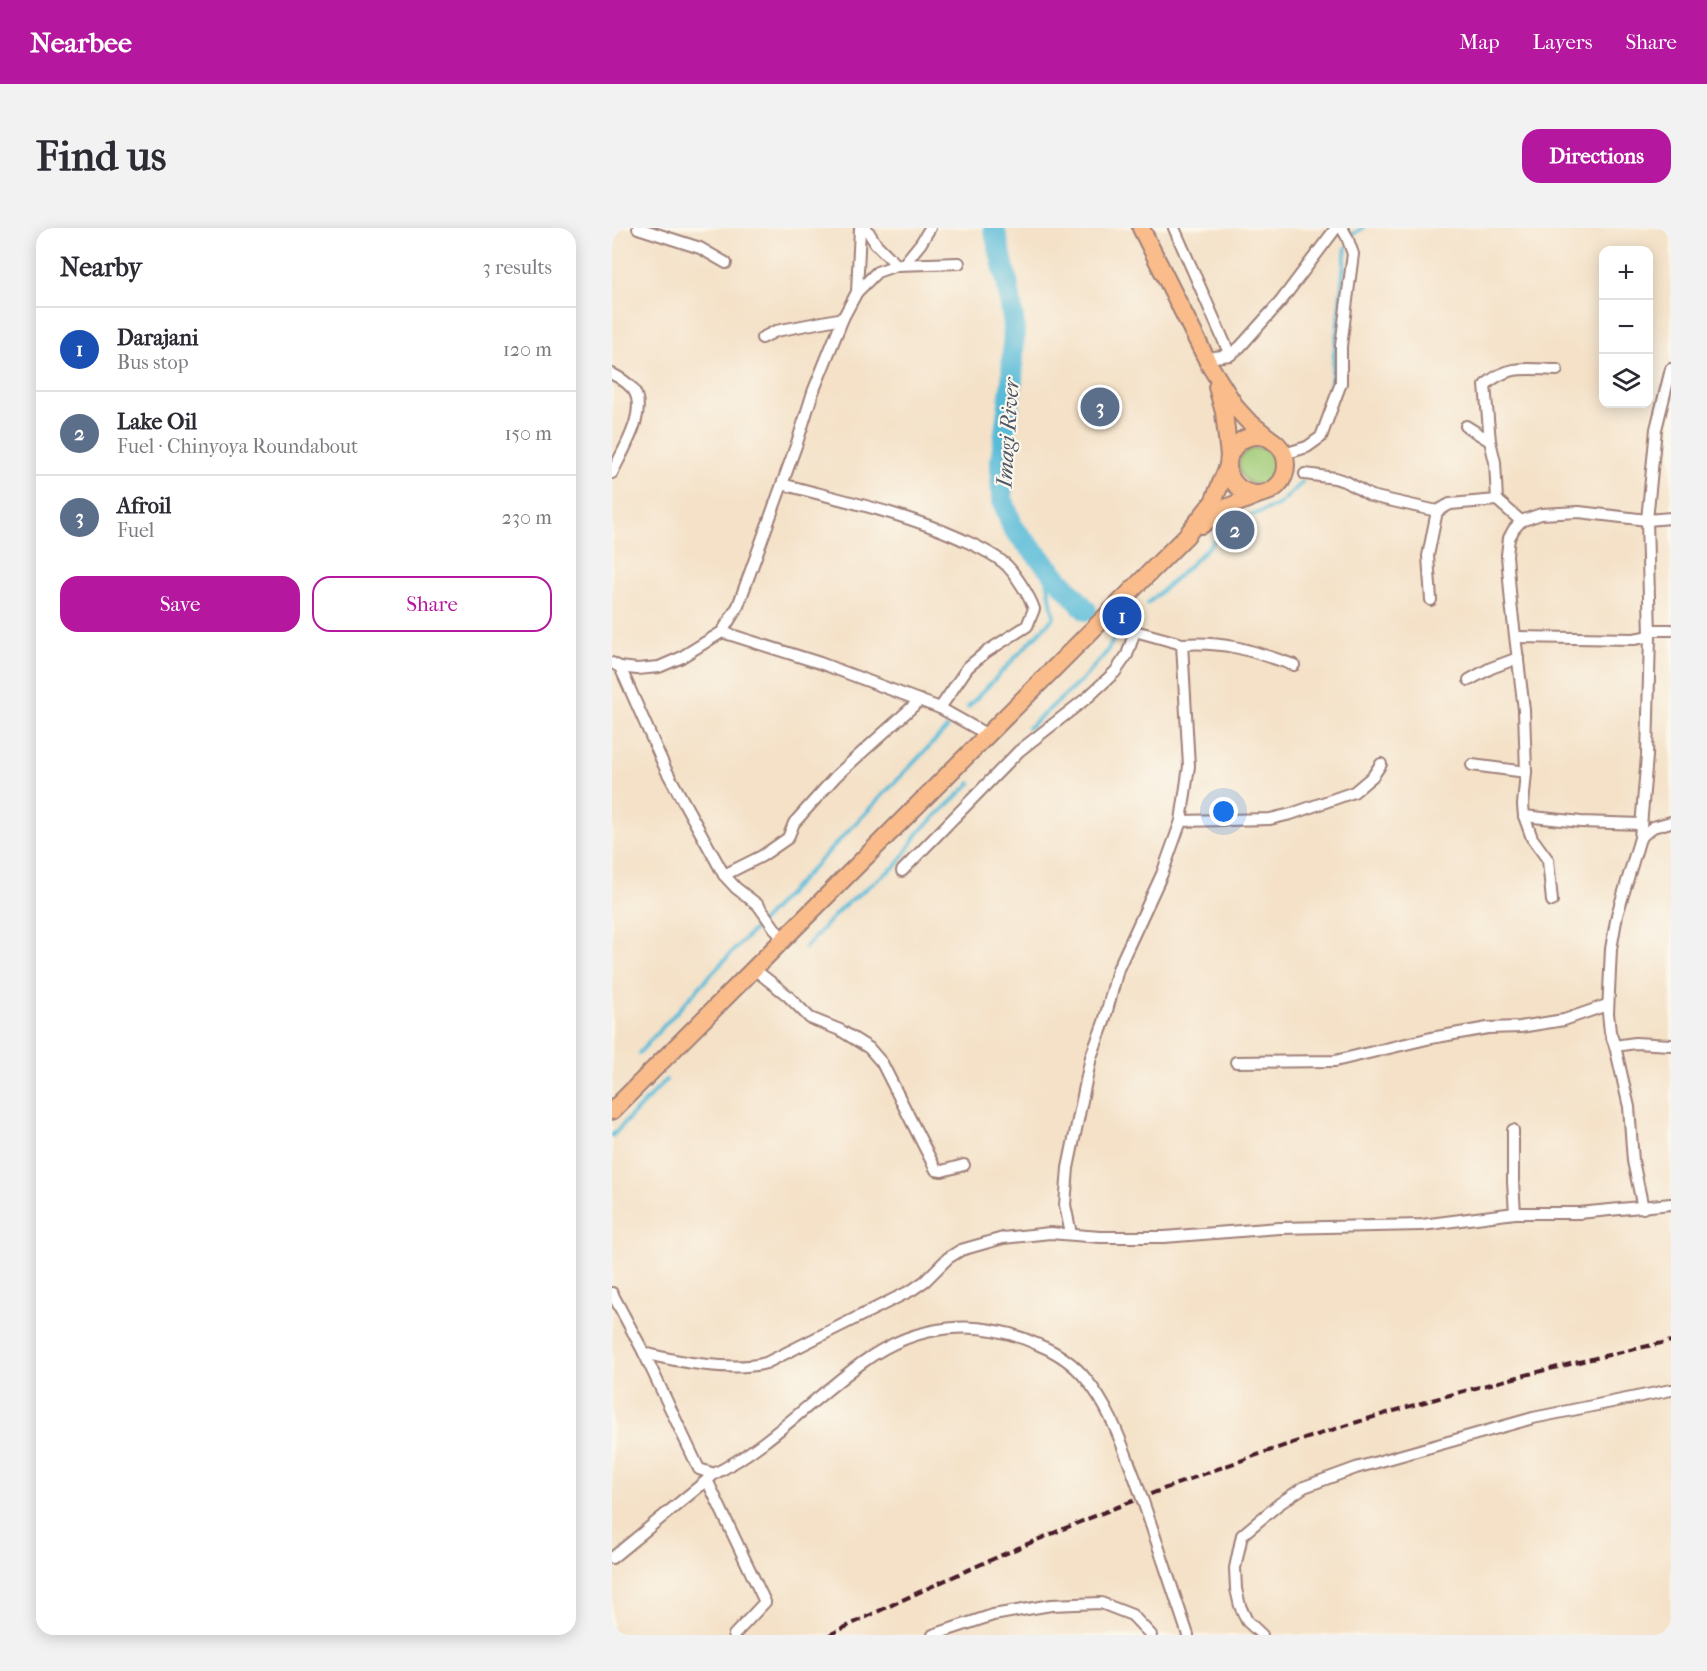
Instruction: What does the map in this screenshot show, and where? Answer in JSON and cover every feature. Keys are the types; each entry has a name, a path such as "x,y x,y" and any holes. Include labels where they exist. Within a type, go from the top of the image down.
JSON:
{"highway":[{"path":"1141,228 1208,362 1237,409 1279,448 1286,467 1281,481 1273,489 1223,509 1186,536"},
{"path":"1208,362 1224,412 1233,480 1245,491 1260,494"},
{"path":"612,1112 1186,536 1213,502 1236,445 1251,437 1260,436 1279,448"}],"street":[{"path":"638,228 700,248 726,263"},
{"path":"857,292 861,228"},
{"path":"866,228 876,244 900,264"},
{"path":"900,264 921,243 930,228"},
{"path":"1174,228 1230,355"},
{"path":"1208,362 1230,355 1281,301 1334,229 1347,237 1353,254 1341,346 1341,383 1322,437 1307,447 1279,448"},
{"path":"616,665 637,669 659,667 680,658 722,632 738,606 813,392 843,318 857,292 877,272 900,264 959,263"},
{"path":"762,338 776,331 843,318"},
{"path":"1521,521 1497,500 1495,462 1490,441 1485,385 1497,375 1512,369 1557,370"},
{"path":"1643,1208 1633,1161 1629,1107 1610,1032 1607,1005 1611,949 1617,915 1640,838 1647,756 1650,633 1647,520 1656,429 1671,369"},
{"path":"612,374 633,389 639,409 631,435 612,473"},
{"path":"1466,426 1490,441"},
{"path":"1305,474 1335,478 1371,496 1437,511 1450,504 1497,500"},
{"path":"782,484 891,514 950,534 982,549 1005,564 1012,573 1031,601 1034,609 1032,618 1026,626 986,652 968,667 940,708"},
{"path":"1431,600 1428,556 1437,511"},
{"path":"1552,901 1548,860 1532,838 1524,816 1526,772 1524,710 1510,603 1507,546 1514,529 1521,521 1541,514 1569,512 1647,520 1671,518"},
{"path":"1113,610 1135,631 1182,644 1225,644 1294,665"},
{"path":"1516,637 1634,639 1650,633 1671,630"},
{"path":"902,871 1018,751 1088,697 1115,672 1127,655 1135,631"},
{"path":"722,632 820,663 920,700 940,708 988,735"},
{"path":"1071,1234 1065,1205 1068,1168 1091,1057 1104,1022 1118,969 1162,874 1181,821 1189,766 1182,644"},
{"path":"1469,680 1491,668 1518,658"},
{"path":"616,665 666,770 724,875 736,888 758,905 783,940"},
{"path":"724,875 762,856 788,838 794,823 836,776 920,700"},
{"path":"1181,821 1270,819 1291,814 1354,792 1373,776 1381,764"},
{"path":"1472,765 1526,772"},
{"path":"1524,816 1581,822 1641,824"},
{"path":"1640,838 1653,827 1671,822"},
{"path":"754,969 788,995 810,1018 840,1030 869,1048 882,1063 936,1170 942,1171 964,1165"},
{"path":"1236,1062 1335,1061 1443,1036 1488,1028 1520,1027 1564,1020 1607,1005"},
{"path":"1615,1046 1635,1043 1671,1045"},
{"path":"1513,1130 1515,1213"},
{"path":"644,1353 682,1363 759,1365 912,1290 925,1281 948,1258 962,1250 1004,1238 1071,1234 1130,1237 1269,1229 1422,1225 1515,1213 1579,1213 1671,1204"},
{"path":"612,1293 644,1353 699,1469 710,1477 765,1602 734,1635"},
{"path":"613,1556 710,1477 739,1461 864,1361 892,1343 919,1333 946,1328 973,1327 999,1330 1047,1348 1067,1361 1085,1377 1110,1415 1136,1481 1188,1635"},
{"path":"1262,1635 1247,1621 1236,1589 1235,1568 1242,1535 1279,1504 1304,1487 1356,1468 1533,1418 1671,1390"},
{"path":"933,1635 993,1615 1051,1605 1101,1603 1132,1615 1151,1635"}],"green space":[{"path":"1257,448 1270,453 1275,466 1270,479 1257,484 1244,479 1239,466 1244,453"}],"waterway":[{"name":"Imagi River","path":"994,228 1007,281 1014,325 1012,381 1001,461 1002,498 1013,528 1086,610"},
{"path":"1348,237 1363,228"},
{"path":"1322,420 1330,393 1346,247"},
{"path":"1147,604 1233,523 1280,504 1302,482"},
{"path":"968,707 1054,617 1047,580 1053,575"},
{"path":"1028,728 1081,681 1106,653 1116,635 1123,631"},
{"path":"639,1053 715,970 947,728"},
{"path":"805,948 841,908 898,864 919,832 971,783"},
{"path":"612,1136 666,1080"}],"railway":[{"path":"829,1635 1013,1550 1138,1499 1265,1452 1456,1393 1671,1341"}],"place":[{"name":"Afroil","path":"1100,407"},
{"name":"Lake Oil","path":"1235,530"},
{"name":"Darajani","path":"1122,616"}]}
